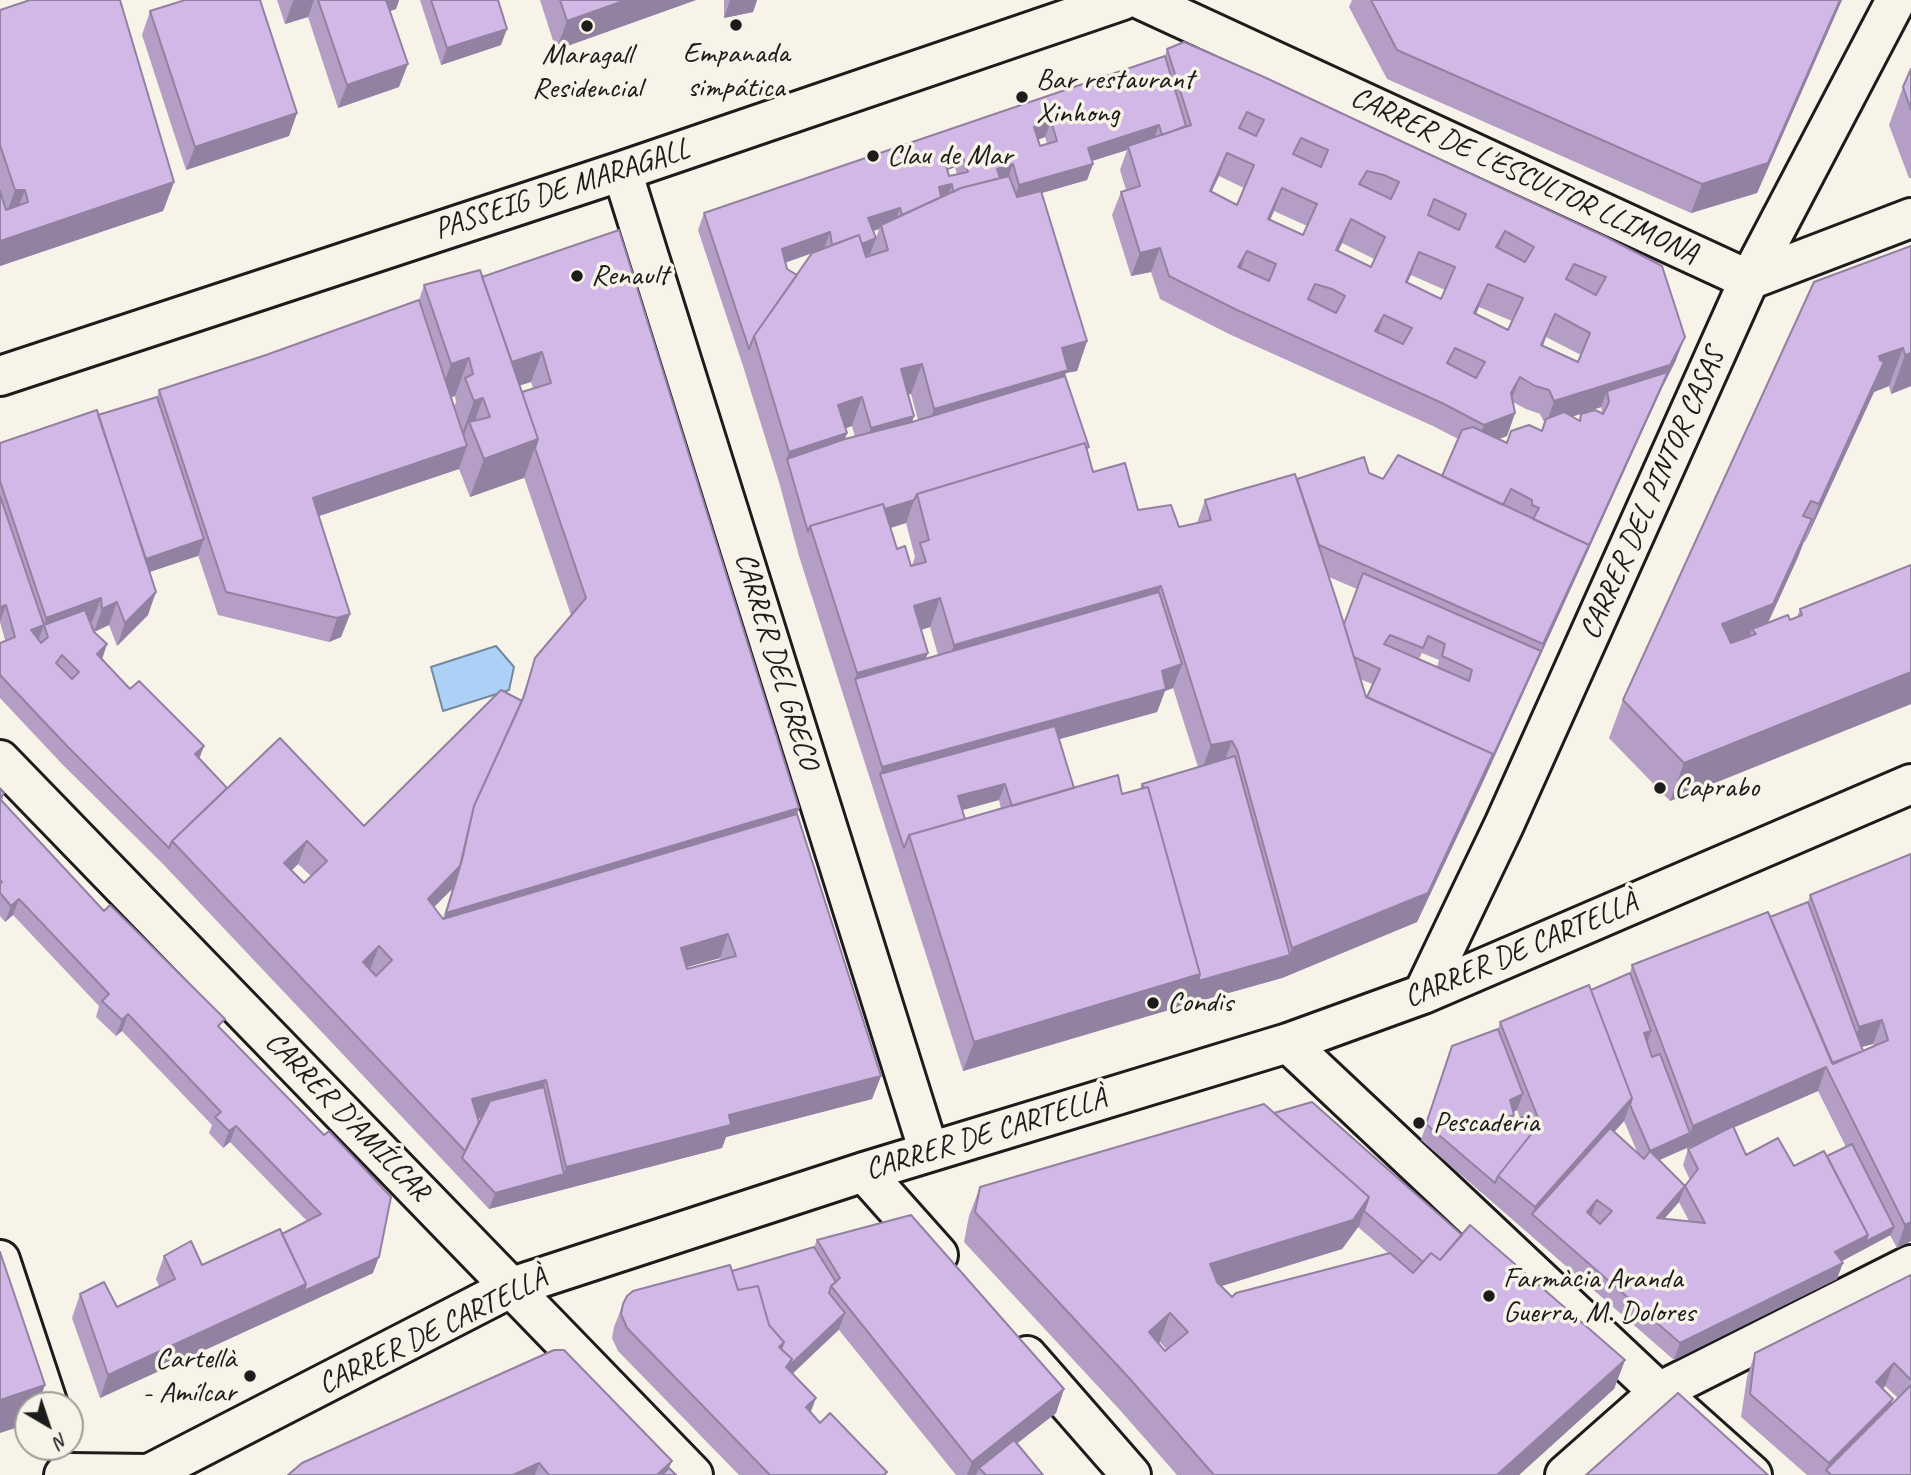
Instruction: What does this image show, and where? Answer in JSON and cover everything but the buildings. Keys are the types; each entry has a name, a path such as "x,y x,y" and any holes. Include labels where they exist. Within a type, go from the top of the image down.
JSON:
{"street":[{"name":"PASSEIG DE MARAGALL","path":"0,376 622,171 1123,0"},
{"name":"CARRER DE L'ESCULTOR LLIMONA","path":"1142,0 1749,280"},
{"name":"CARRER DEL PINTOR CASAS","path":"1423,994 1504,825 1749,280 1896,0"},
{"name":"CARRER DEL GRECO","path":"622,171 929,1152"},
{"path":"1749,280 1911,219"},
{"name":"CARRER D'AMÍLCAR","path":"0,760 693,1475"},
{"name":"CARRER DE CARTELLÀ","path":"66,1468 148,1475 512,1287 864,1172 1287,1043 1423,994 1911,785"},
{"path":"1287,1043 1659,1392 1752,1475"},
{"path":"864,1172 958,1278"},
{"path":"0,1259 43,1391"},
{"path":"1565,1475 1659,1392 1911,1265"},
{"path":"1004,1330 1132,1475"}],"water":[{"path":"496,646 514,667 509,690 443,711 431,667"}],"place":[{"name":"Empanada simpática","path":"736,25"},
{"name":"Maragall Residencial","path":"587,26"},
{"name":"Bar restaurant Xinhong","path":"1022,97"},
{"name":"Clau de Mar","path":"873,156"},
{"name":"Renault","path":"577,276"},
{"name":"Caprabo","path":"1660,788"},
{"name":"Condis","path":"1153,1003"},
{"name":"Pescaderia","path":"1419,1123"},
{"name":"Farmàcia Aranda Guerra, M. Dolores","path":"1489,1296"},
{"name":"Cartellà - Amílcar","path":"250,1376"}]}
